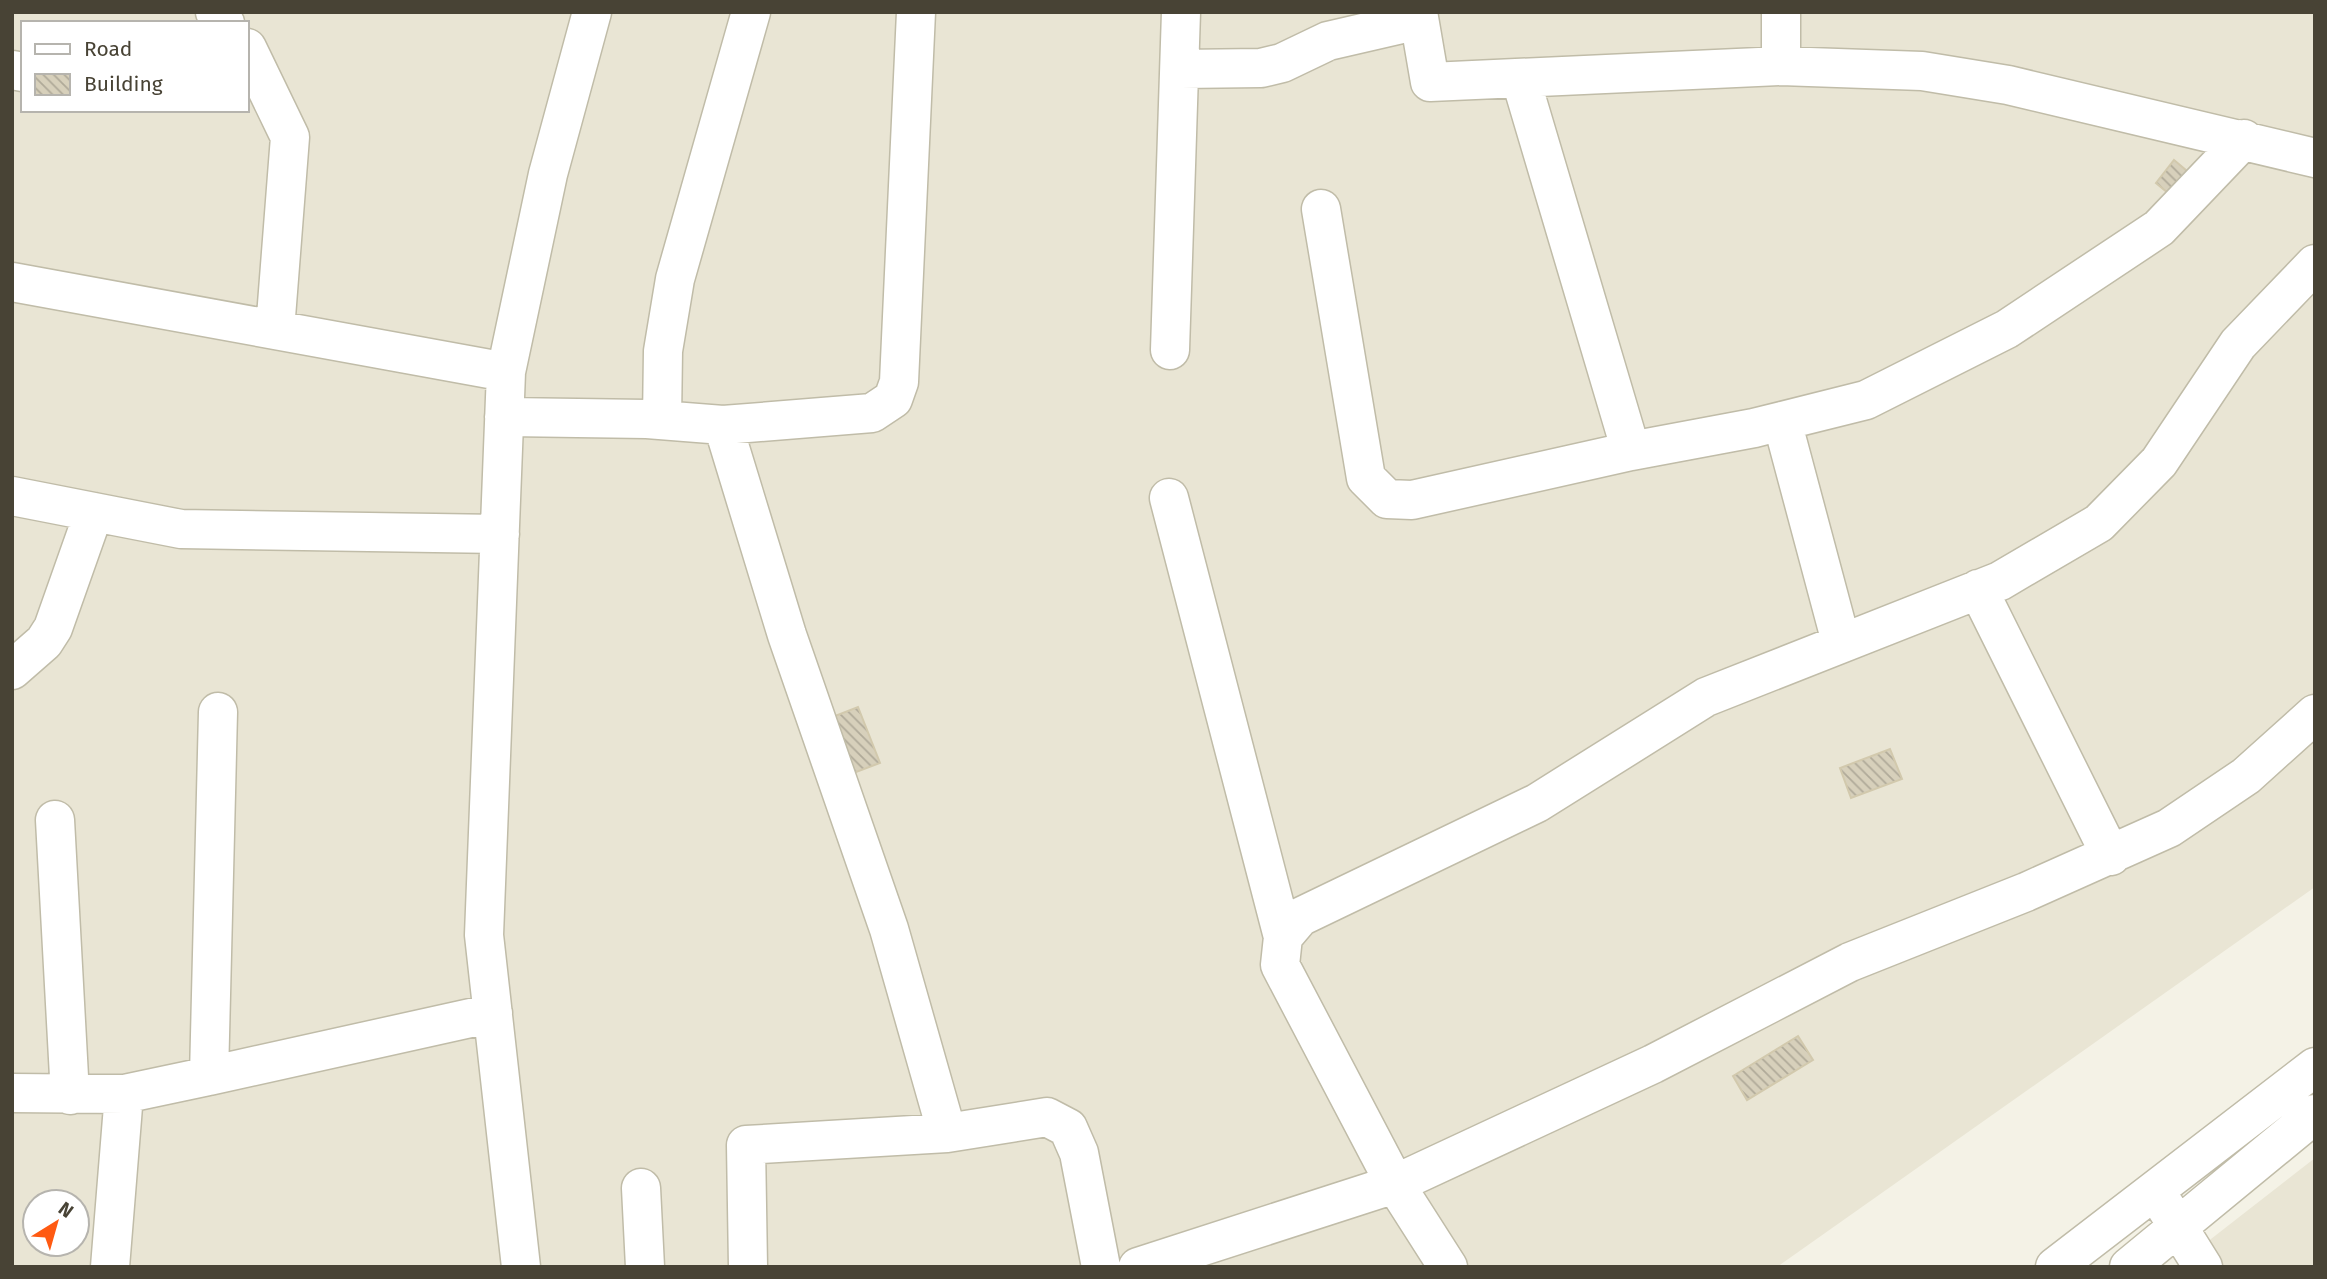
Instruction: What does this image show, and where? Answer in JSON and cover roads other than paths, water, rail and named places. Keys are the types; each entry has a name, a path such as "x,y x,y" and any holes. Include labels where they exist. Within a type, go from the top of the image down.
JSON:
{"street":[{"path":"521,1267 484,935 506,372 548,174 592,12"},
{"path":"662,420 663,351 674,279 751,12"},
{"path":"504,417 662,420 723,425 872,413 893,399 899,382 916,12"},
{"path":"1170,349 1181,12"},
{"path":"1781,12 1781,66"},
{"path":"1181,69 1261,68 1282,63 1328,41 1419,16 1430,82 1521,80 1781,66 1922,71 1971,77 2244,139 2315,158"},
{"path":"248,50 290,136 275,330"},
{"path":"1521,80 1631,451"},
{"path":"1321,209 1366,478 1387,499 1412,500 1631,451 1782,421 1866,400 2007,329 2159,228 2244,139"},
{"path":"1283,937 1300,917 1537,803 1706,697 2000,581 2099,523 2159,462 2238,344 2315,264"},
{"path":"12,282 506,372"},
{"path":"1782,421 1840,642"},
{"path":"723,425 787,635 889,929 947,1133"},
{"path":"12,496 181,529 500,534"},
{"path":"1169,498 1283,937 1280,965 1395,1184 1448,1267"},
{"path":"12,670 44,642 52,628 94,512"},
{"path":"1978,589 2111,856"},
{"path":"209,1076 218,712"},
{"path":"1138,1267 1395,1184 1653,1064 1850,962 2111,856 2169,828 2246,776 2315,713"},
{"path":"55,820 70,1095"},
{"path":"12,1093 124,1094 493,1013"},
{"path":"2055,1267 2315,1067"},
{"path":"110,1267 124,1094"},
{"path":"2129,1267 2315,1114"},
{"path":"748,1267 746,1145 947,1133 1047,1117 1069,1128 1079,1153 1101,1267"},
{"path":"641,1188 645,1267"},
{"path":"2155,1192 2203,1267"}]}
